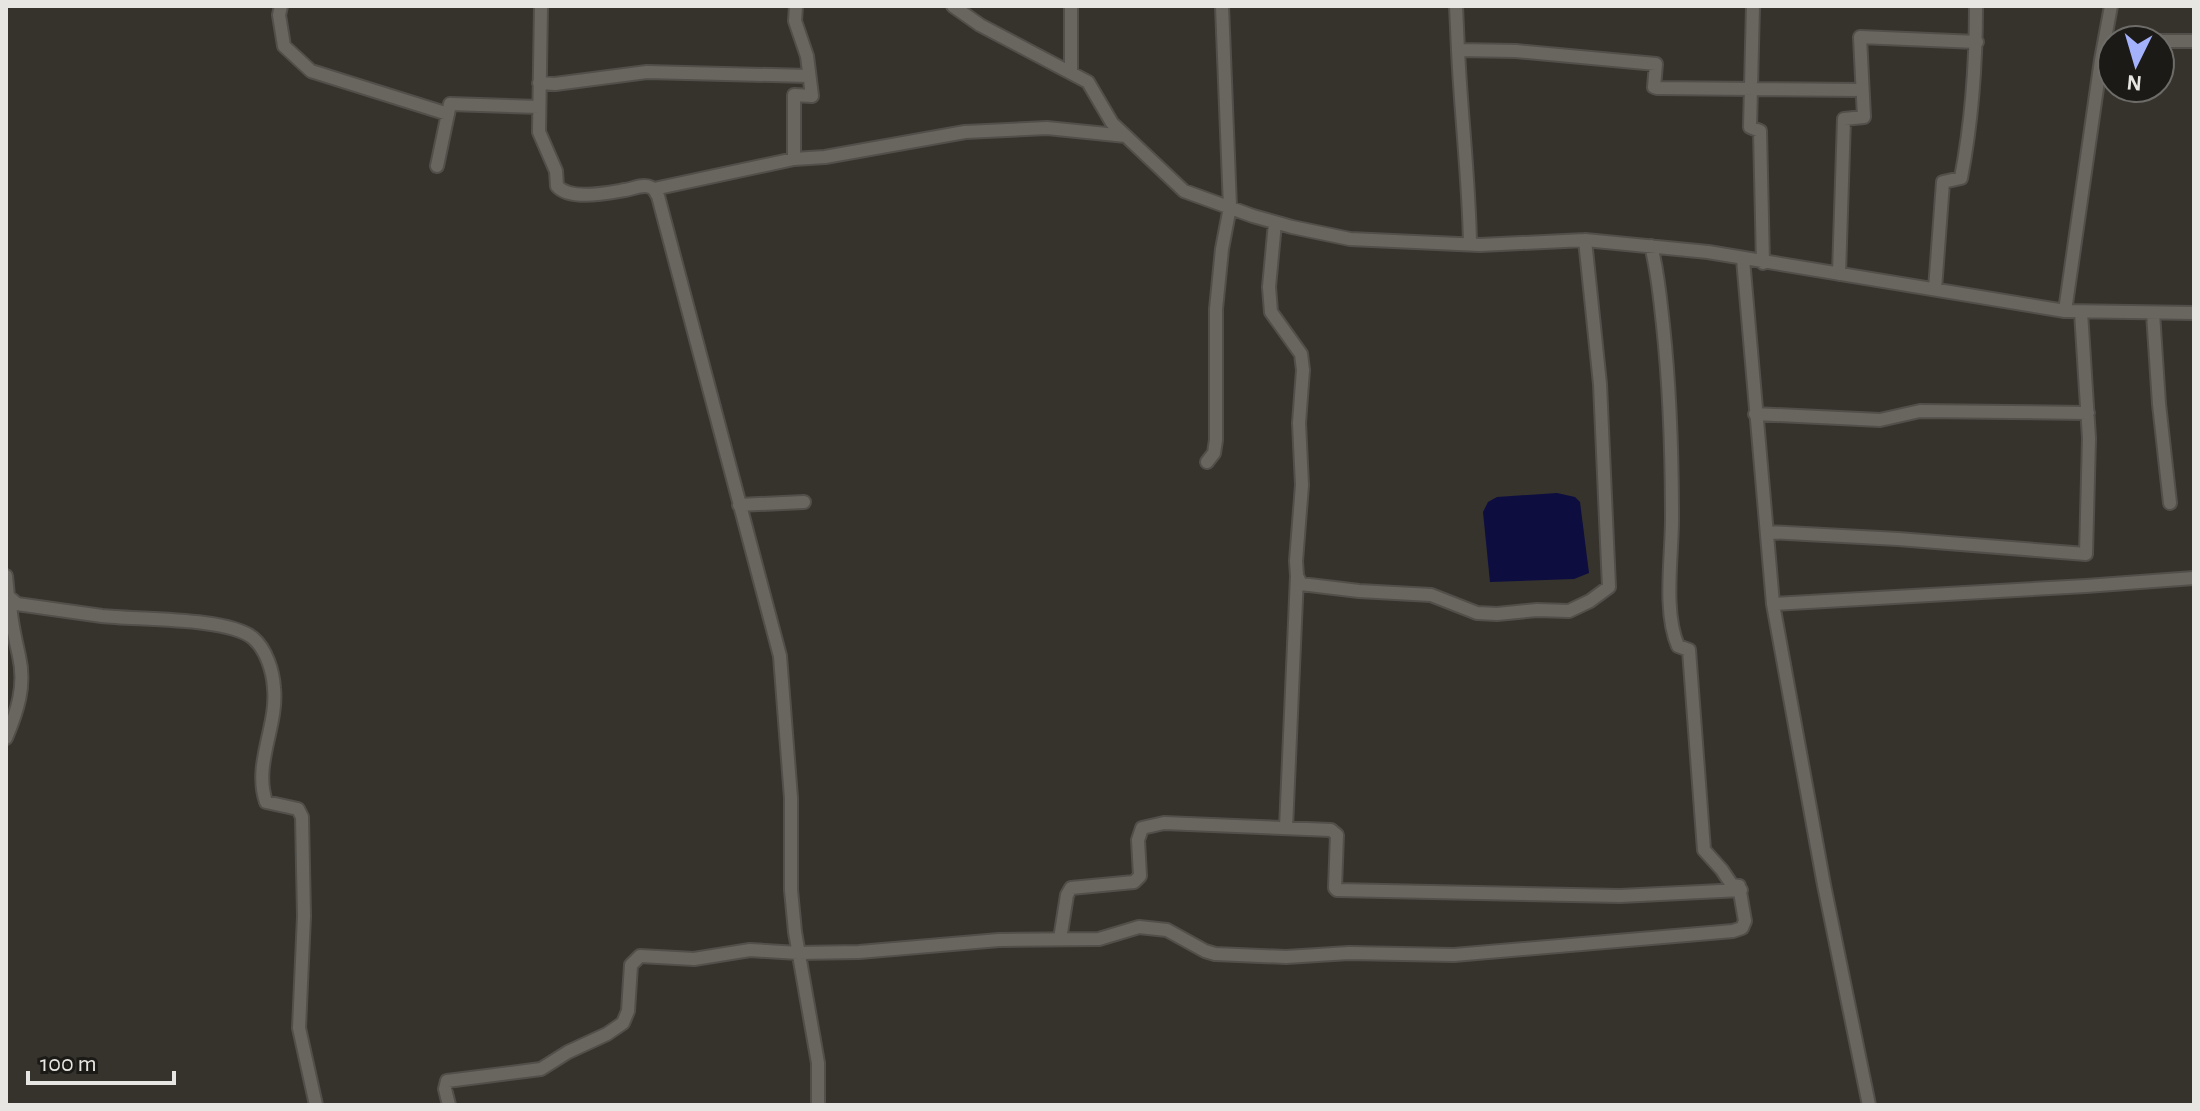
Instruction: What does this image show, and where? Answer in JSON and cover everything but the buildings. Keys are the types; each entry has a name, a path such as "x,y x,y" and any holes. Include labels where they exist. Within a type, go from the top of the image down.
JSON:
{"street":[{"path":"281,6 279,15 284,46 311,71 448,114"},
{"path":"541,6 539,132 554,166 560,190 582,194 648,186 654,189 735,169 825,157 965,132 1047,128 1126,136"},
{"path":"794,159 794,95 812,96 807,56 795,21 796,6"},
{"path":"953,6 980,25 1088,82 1112,123 1184,191 1275,223 1350,239 1470,244 1585,240 1651,246 1708,252 2065,311 2194,313"},
{"path":"1071,6 1071,72"},
{"path":"1207,462 1214,453 1216,440 1216,309 1230,207 1222,6"},
{"path":"1456,6 1470,244"},
{"path":"1753,6 1750,127 1760,131 1763,263"},
{"path":"1935,289 1943,182 1961,178 1973,95 1976,6"},
{"path":"1839,274 1844,122 1846,119 1864,117 1860,37 1977,42"},
{"path":"1458,50 1516,51 1653,63 1656,66 1654,87 1657,88 1862,90"},
{"path":"539,83 570,83 647,72 809,76"},
{"path":"2065,311 2096,100"},
{"path":"437,166 450,104 539,107"},
{"path":"654,189 666,218 780,656 791,798 791,890 798,953 818,1063 819,1103 803,1105"},
{"path":"1275,223 1269,287 1271,312 1301,354 1303,370 1299,423 1302,485 1296,561 1286,828"},
{"path":"1297,576 1301,584 1311,587 1431,595 1477,613 1497,614 1569,611 1609,587 1600,384 1585,240"},
{"path":"449,1105 445,1086 447,1081 541,1069 623,1023 628,1011 631,965 640,956 694,959 750,950 859,952 999,940 1099,939 1139,927 1167,930 1205,951 1224,955 1454,955 1739,930 1745,921 1741,890 1739,886 1732,885 1704,850 1689,650 1676,645 1672,613 1671,412 1660,292 1651,246"},
{"path":"1743,259 1773,604 1824,885 1869,1105"},
{"path":"1767,532 1898,539 2085,555 2088,549 2088,413 2081,312"},
{"path":"2153,313 2170,503"},
{"path":"1755,414 1880,420 1920,411 2088,413"},
{"path":"739,505 804,502"},
{"path":"6,576 10,599 8,613 20,657 22,685 18,708 6,738"},
{"path":"1773,604 2194,578"},
{"path":"10,599 17,604 102,615 227,627 245,632 260,646 272,675 276,711 263,762 263,795 266,802 273,806 298,809 302,817 304,916 299,1028 316,1105"},
{"path":"1060,939 1067,895 1071,888 1126,884 1140,876 1138,840 1142,828 1150,824 1202,823 1316,829 1335,833 1337,890 1620,896 1741,890"}],"shaded area":[{"path":"1557,493 1575,497 1580,502 1589,573 1574,579 1490,582 1483,512 1488,502 1497,497"}]}
